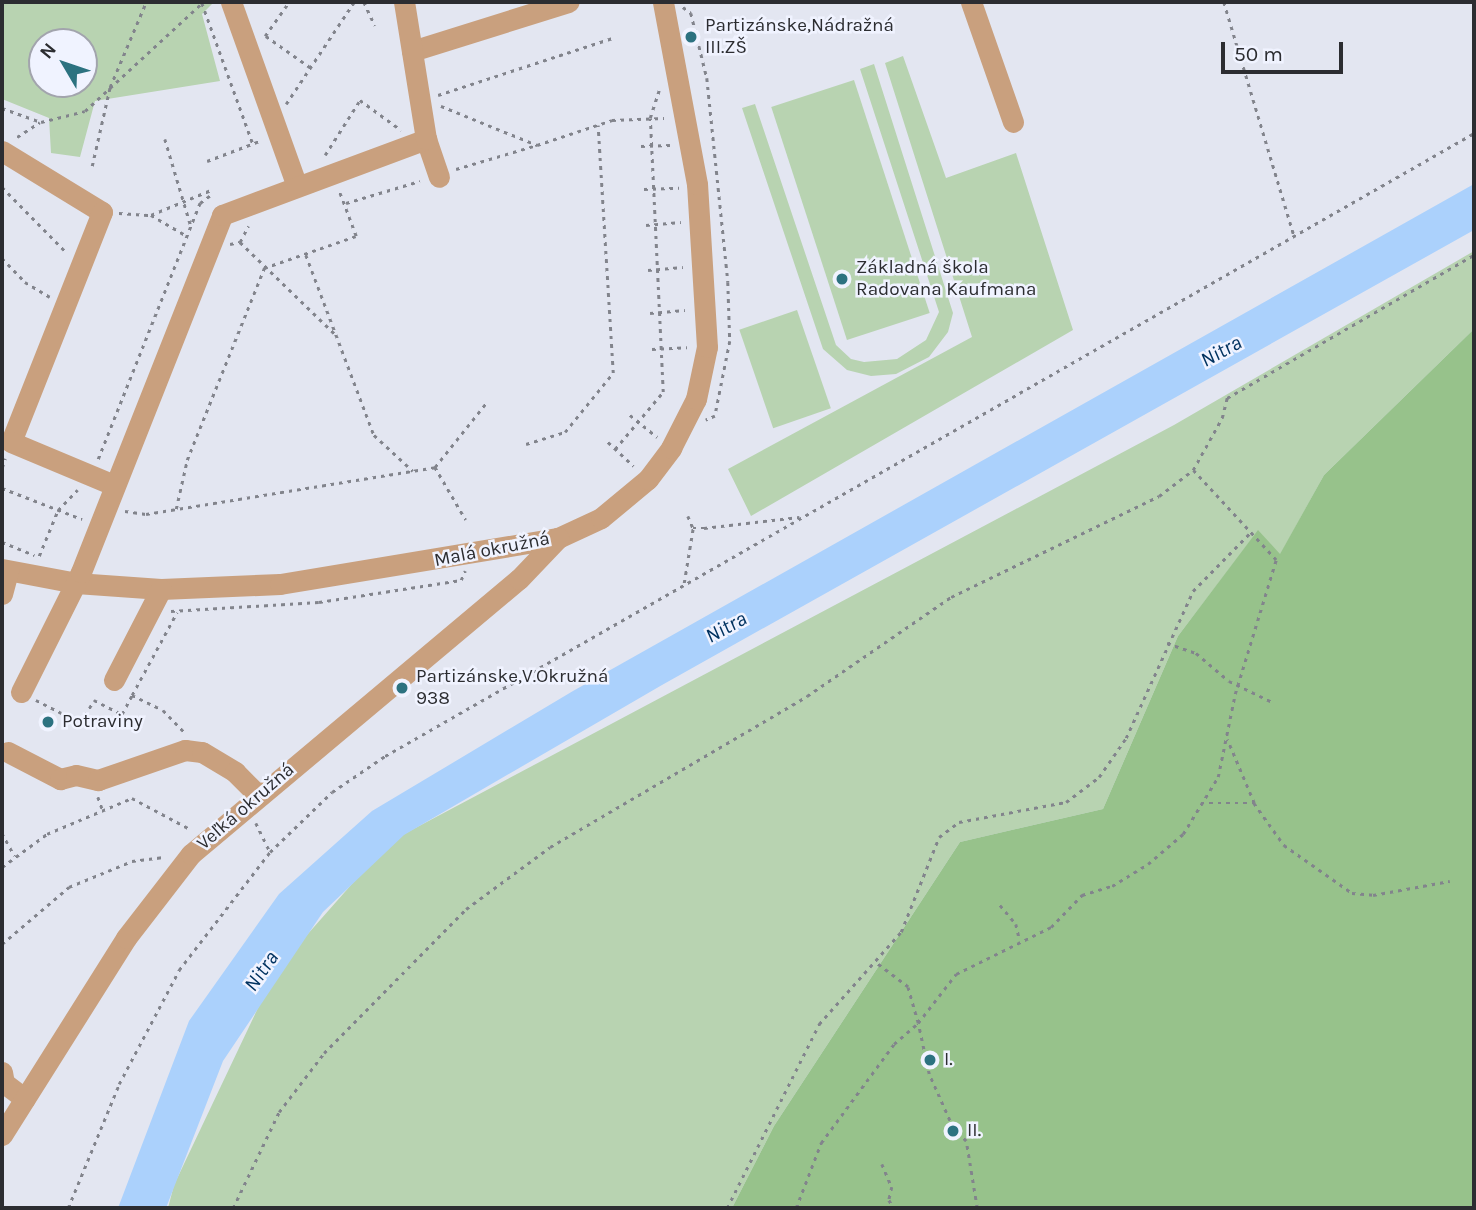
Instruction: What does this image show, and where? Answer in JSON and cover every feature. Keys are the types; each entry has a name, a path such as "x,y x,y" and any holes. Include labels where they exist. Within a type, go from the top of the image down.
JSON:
{"street":[{"path":"231,2 256,38 277,128 302,184"},
{"path":"404,2 422,101 417,137 436,176"},
{"path":"412,51 568,2"},
{"name":"Malá okružná","path":"5,570 76,583 161,589 280,584 558,538 601,518 648,479 671,448 696,399 707,347 697,184 663,2"},
{"path":"971,2 1013,122"},
{"path":"21,692 76,583 206,249 222,215 333,173 417,137"},
{"path":"3,151 102,212 11,442 114,485"},
{"name":"Veľká okružná","path":"2,1135 152,901 191,854 519,579 558,538"},
{"path":"2,594 5,570"},
{"path":"114,680 161,589"},
{"path":"8,752 60,779 76,775 99,780 186,750 202,752 235,772 252,801"},
{"path":"2,1072 4,1083 25,1100"}],"path":[{"path":"92,166 110,87 146,2"},
{"path":"3,151 41,122 85,111 203,2 253,144"},
{"path":"289,2 256,38 311,68"},
{"path":"207,162 253,144 277,128 311,68 354,2"},
{"path":"364,2 375,26"},
{"path":"1224,2 1294,236"},
{"path":"422,101 615,37"},
{"path":"615,449 663,392 650,118 660,86"},
{"path":"302,184 360,100 417,137"},
{"path":"422,101 537,145"},
{"path":"2,108 41,122"},
{"path":"344,204 598,125 677,117"},
{"path":"526,444 565,432 613,373 598,125"},
{"path":"68,1208 119,1084 155,1011 201,938 270,852 332,792 384,756 1474,133"},
{"path":"165,139 191,226"},
{"path":"642,146 679,144"},
{"path":"264,268 356,236 333,173"},
{"path":"2,187 81,266"},
{"path":"644,189 684,187"},
{"path":"36,566 58,510 91,475 200,203 212,192 151,215 102,212"},
{"path":"240,242 261,198"},
{"path":"151,215 187,236"},
{"path":"646,225 687,222"},
{"path":"206,249 240,242"},
{"path":"240,242 338,337"},
{"path":"306,255 374,435 413,471"},
{"path":"233,1208 279,1112 324,1053 466,909 550,847 807,696 951,597 1159,496 1193,470 1222,418 1227,398 1474,255"},
{"path":"2,258 25,282 65,306"},
{"path":"648,270 690,267"},
{"path":"177,509 187,460 264,268"},
{"path":"650,313 692,309"},
{"path":"652,349 694,346"},
{"path":"2,488 58,510 102,516 146,514 413,471 435,467 486,403"},
{"path":"630,415 663,441"},
{"path":"608,442 639,471"},
{"path":"435,467 466,520"},
{"path":"796,1208 821,1143 894,1044 918,1023 957,974 1051,927 1082,895 1112,886 1148,864 1183,834 1199,803 1218,777 1238,684 1276,560 1193,470"},
{"path":"683,585 693,528 688,516"},
{"path":"693,528 803,516"},
{"path":"727,1208 819,1024 901,932 930,853 946,828 1066,802 1099,778 1126,738 1167,643 1194,591 1250,533"},
{"path":"2,542 38,556"},
{"path":"21,692 81,723 94,700 122,714 177,612"},
{"path":"1167,643 1196,653 1238,684 1272,702"},
{"path":"132,695 163,710"},
{"path":"1227,739 1254,803 1284,845 1352,893 1373,895 1450,881"},
{"path":"98,797 103,811"},
{"path":"2,867 47,835 132,798 199,834"},
{"path":"252,801 270,852"},
{"path":"1199,803 1254,803"},
{"path":"2,833 15,856"},
{"path":"2,944 69,887 132,861 166,857"},
{"path":"1000,905 1016,925 1020,941"},
{"path":"874,962 908,987 929,1074 953,1128 966,1141 977,1208"},
{"path":"882,1164 892,1187 889,1200 894,1208"}],"green space":[{"path":"2,2 214,2 202,14 220,81 95,101 80,157 51,153 49,118 2,99"},
{"path":"903,56 946,178 1016,153 1073,330 751,516 728,469 972,337 885,63"},
{"path":"874,64 953,313 948,332 929,357 896,374 871,376 847,370 823,349 742,108 755,104 836,345 851,359 864,362 897,359 926,340 939,312 860,69"},
{"path":"854,80 930,313 847,340 771,107"},
{"path":"1474,251 1474,329 1324,475 1280,555 1258,531 1178,636 1103,809 960,842 774,1126 732,1208 168,1208 174,1185 276,970 389,842 1174,425"},
{"path":"797,310 831,408 773,428 739,330"},
{"path":"1474,329 1474,1208 732,1208 774,1126 960,842 1103,809 1178,636 1258,530 1280,554 1324,475"}],"water":[{"name":"Nitra","path":"1474,184 1474,230 662,685 404,835 323,912 223,1061 166,1208 118,1208 189,1021 279,894 372,811 573,691"}],"place":[{"name":"Partizánske,Nádražná III.ZŠ","path":"691,37"},
{"name":"Základná škola Radovana Kaufmana","path":"842,279"},
{"name":"Partizánske,V.Okružná 938","path":"402,688"},
{"name":"Potraviny","path":"48,722"},
{"name":"I.","path":"930,1060"},
{"name":"II.","path":"953,1131"}]}
